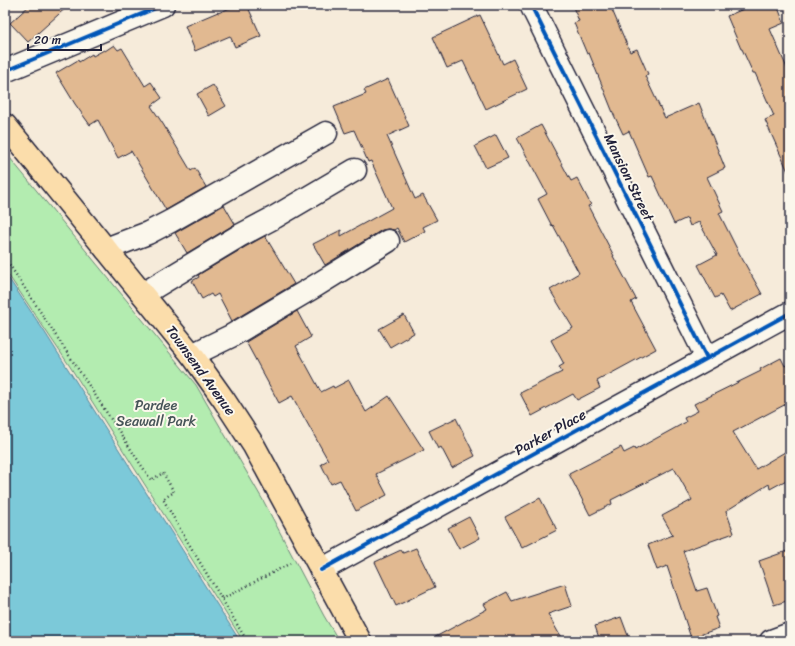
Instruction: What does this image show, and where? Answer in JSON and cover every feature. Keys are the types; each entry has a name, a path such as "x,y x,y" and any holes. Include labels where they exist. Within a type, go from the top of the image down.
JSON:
{"main road":[{"name":"Townsend Avenue","path":"5,125 192,355 224,400 254,446 320,570 360,641"}],"street":[{"path":"5,71 163,5"},
{"name":"Mansion Street","path":"531,5 707,358"},
{"path":"106,249 148,233 172,221 326,133"},
{"path":"143,294 239,236 275,217 355,170"},
{"path":"192,355 231,336 388,241"},
{"name":"Parker Place","path":"320,570 790,313"},
{"path":"771,641 790,634"}],"path":[{"path":"5,258 151,480 163,473 174,492 163,499 247,641"},
{"path":"222,599 298,560"}],"green space":[{"name":"Pardee Seawall Park","path":"5,152 196,385 264,502 324,616 339,641 243,641 69,365 5,270"}],"water":[{"path":"5,273 44,331 240,641 5,641"}],"building":[{"path":"30,5 69,5 28,42 10,23"},
{"path":"237,5 247,5 261,36 235,47 230,36 195,51 185,26"},
{"path":"572,5 610,5 630,52 637,49 648,74 645,76 665,118 699,103 725,168 707,177 723,211 719,213 762,294 730,311 721,295 715,298 698,265 717,255 699,222 690,226 687,218 674,224 652,176 649,177 629,131 623,134 614,115 589,53 587,54 574,23 579,21"},
{"path":"753,5 777,5 784,23 770,29 790,75 790,176 765,120 774,116 755,73 753,73 741,49 727,16"},
{"path":"480,15 503,64 513,59 527,89 486,109 463,61 447,68 433,37"},
{"path":"114,45 118,50 122,48 145,86 151,82 162,98 151,106 191,171 195,168 206,187 166,210 131,151 118,158 98,120 90,125 56,73 78,60 79,62 92,54 93,56"},
{"path":"388,79 409,126 387,136 415,199 423,195 437,220 423,227 425,231 404,242 397,228 394,230 382,230 325,265 313,244 341,230 341,236 392,208 371,161 368,162 354,130 345,133 334,107 366,94 364,90"},
{"path":"213,85 226,106 209,116 197,94"},
{"path":"541,125 571,181 577,178 591,205 588,206 636,299 631,302 656,349 597,381 600,388 577,400 573,394 532,416 520,393 562,372 559,367 564,364 551,340 573,328 550,290 579,273 538,199 547,194 517,138"},
{"path":"496,135 508,158 486,168 475,146"},
{"path":"224,205 235,224 187,253 175,233"},
{"path":"265,236 294,284 232,321 218,294 213,297 211,294 202,299 192,281 199,277 198,275"},
{"path":"297,311 311,337 296,346 321,392 333,386 334,388 349,380 366,412 389,396 424,450 376,474 387,495 356,511 340,480 331,484 321,464 328,460 292,396 279,403 246,342"},
{"path":"404,315 414,333 390,347 379,329"},
{"path":"781,358 785,366 790,363 790,402 733,432 756,469 790,449 790,478 770,489 769,484 726,511 734,533 683,551 697,591 707,588 717,616 715,617 719,628 691,638 667,566 657,570 648,545 673,535 662,516 692,500 674,468 611,500 612,504 590,515 569,474 621,447 624,453 634,448 635,450 686,422 684,418 698,411 694,404 761,371 760,369"},
{"path":"456,418 475,456 452,468 441,447 438,449 429,431"},
{"path":"540,498 557,530 522,548 505,517"},
{"path":"469,517 480,538 459,549 448,528"},
{"path":"416,548 435,587 396,606 375,562 401,550 403,553"},
{"path":"790,550 790,600 774,605 759,561"},
{"path":"565,584 572,606 548,614 563,641 428,641 487,609 484,604 507,592 512,601"},
{"path":"621,617 630,641 600,641 595,626"}],"cycle path":[{"path":"5,71 163,5"},
{"path":"531,5 707,358"},
{"path":"321,570 790,313"}]}
